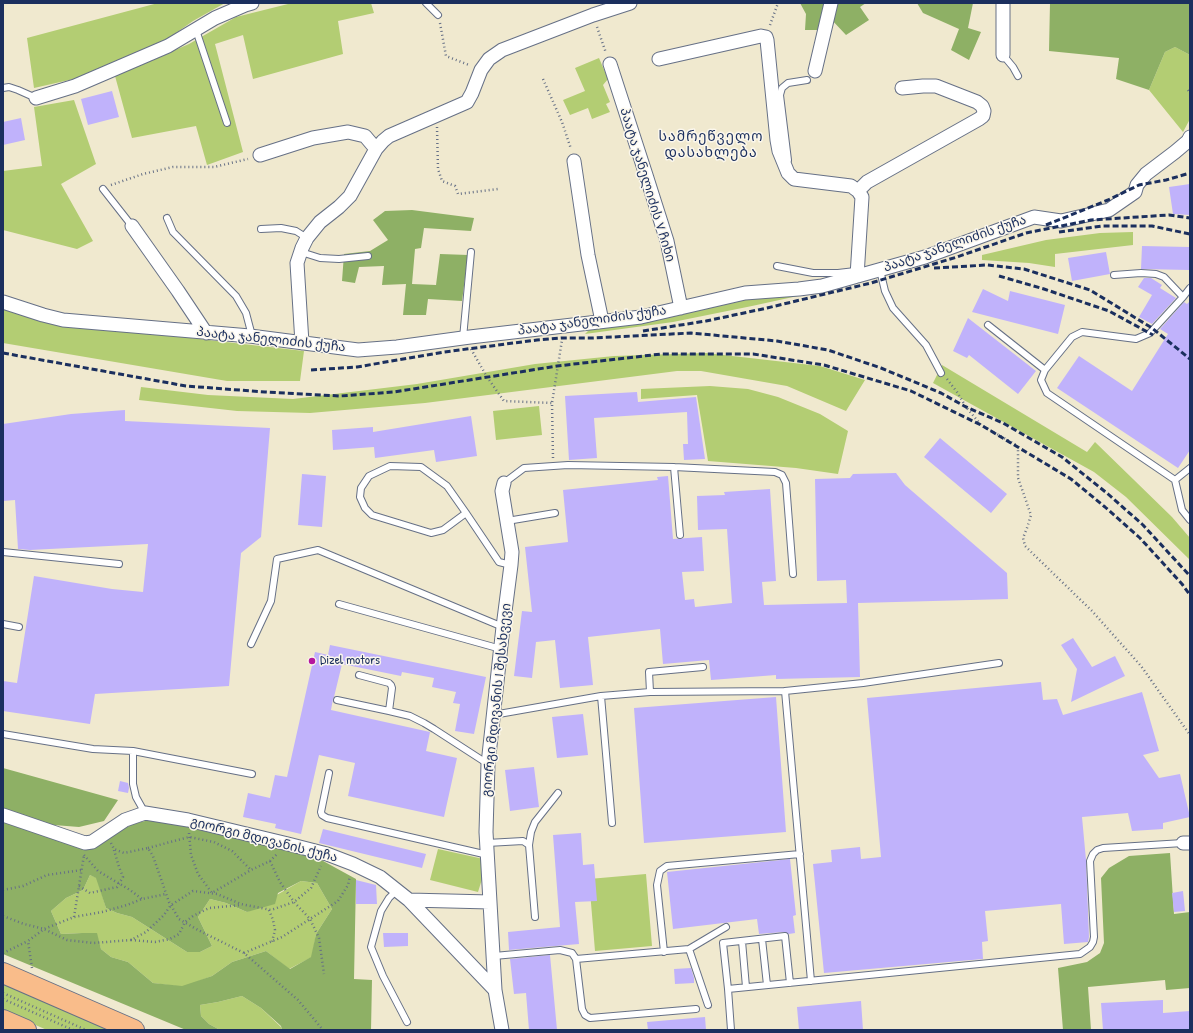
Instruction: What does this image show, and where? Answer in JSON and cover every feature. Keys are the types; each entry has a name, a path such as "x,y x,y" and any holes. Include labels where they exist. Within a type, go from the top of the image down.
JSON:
{"main road":[{"path":"3,973 134,1030"},
{"path":"3,1020 26,1030"}],"street":[{"path":"36,98 75,86 168,46 215,18 252,3"},
{"path":"302,343 297,263 300,252 307,238 320,222 350,196 376,149 383,141 389,136 467,102 472,93 480,70 489,59 502,50 593,15 630,3"},
{"path":"811,75 831,3"},
{"path":"1003,3 1003,55"},
{"path":"659,59 766,36 777,140 779,151 788,173 794,179 851,186 858,191 862,197 857,274"},
{"name":"პაატა ჯანელიძის V ჩიხი","path":"610,64 667,241 681,308"},
{"path":"858,191 867,182 984,116 982,106 977,102 936,86 902,88"},
{"path":"260,155 313,138 348,132 365,136 376,149"},
{"name":"პაატა ჯანელიძის ქუჩა","path":"3,302 63,320 250,336 358,350 396,347 641,317 744,293 822,286 857,274 880,270 924,257 1034,217 1061,221 1109,210 1135,192 1137,185 1146,174 1175,152 1188,141 1190,137"},
{"path":"574,161 588,255 602,321"},
{"path":"132,226 206,333"},
{"name":"გიორგი მდივანის I შესახვევი","path":"495,990 487,849 488,764 512,552 502,491 504,483"},
{"name":"გიორგი მდივანის ქუჩა","path":"85,849 92,842 125,820 145,813 188,820 327,854 380,877 397,890 409,900 495,990"},
{"path":"3,815 85,849"},
{"path":"409,900 490,902"},
{"path":"495,990 502,1030"}],"lane":[{"path":"426,3 438,15"},
{"path":"196,30 227,123"},
{"path":"1003,55 1018,76"},
{"path":"786,168 788,164 780,95 782,88 788,83 811,75"},
{"path":"3,88 9,87 36,98"},
{"path":"103,189 132,226"},
{"path":"167,218 173,232 236,296 246,313 251,332 250,336"},
{"path":"261,229 280,228 296,231 307,238"},
{"path":"300,252 320,258 368,256"},
{"path":"466,338 471,252"},
{"path":"777,266 813,272 857,274"},
{"path":"880,270 881,280 893,308 926,345 942,373"},
{"path":"1114,275 1141,273 1156,274 1164,277 1183,297"},
{"path":"1190,288 1150,334 1136,339 1082,332 1072,337 1045,370 1041,380 1047,393 1175,480 1182,510 1190,520"},
{"path":"988,325 1045,370"},
{"path":"504,483 524,468 568,465 674,467 775,472 782,475 786,482 793,574"},
{"path":"466,513 443,530 431,533 372,515 364,508 360,497 361,488 369,476 390,466 421,467 447,486 466,513 499,562 511,565"},
{"path":"674,467 680,535"},
{"path":"1175,480 1190,468"},
{"path":"507,521 555,513"},
{"path":"251,644 271,601 277,559 318,550 503,627"},
{"path":"3,552 119,564"},
{"path":"339,604 501,649"},
{"path":"3,624 19,627"},
{"path":"493,715 601,696 650,692 785,691 863,683 1000,663"},
{"path":"650,692 649,672 703,667"},
{"path":"359,675 389,683 391,685 392,688 389,711"},
{"path":"785,691 811,981"},
{"path":"601,696 612,823"},
{"path":"337,700 410,716 424,722 488,764"},
{"path":"3,734 93,749 133,751 252,774"},
{"path":"133,751 133,784 136,797 145,813"},
{"path":"329,773 321,812 322,815 327,818 487,849 523,841 529,844"},
{"path":"534,916 529,844 531,832 535,822 558,793"},
{"path":"728,989 1080,954 1090,947 1094,937 1090,861 1093,854 1097,850 1103,848 1186,843"},
{"path":"664,952 657,885 660,871 667,866 800,854"},
{"path":"397,890 389,898 381,910 372,947 383,976 407,1022"},
{"path":"576,960 689,949 726,927"},
{"path":"731,1030 723,943 785,936 790,983"},
{"path":"762,939 767,985"},
{"path":"742,941 746,987"},
{"path":"689,949 708,1005"},
{"path":"494,956 560,950 572,953 576,960 582,1009 584,1015 590,1018 696,1009"}],"path":[{"path":"766,36 778,3"},
{"path":"438,15 446,56 472,66"},
{"path":"593,15 610,64"},
{"path":"543,79 562,122 574,161"},
{"path":"437,115 438,169 442,181 455,186 458,194 498,189"},
{"path":"103,189 115,183 143,174 173,167 214,167 260,155"},
{"path":"553,466 552,403 562,338 570,325"},
{"path":"466,338 470,349 504,401 552,403"},
{"path":"942,373 957,392 966,407 981,425 1018,446 1018,478 1031,515 1023,538 1025,546 1092,612 1141,666 1190,735"},
{"path":"188,820 190,855 198,874 212,893"},
{"path":"79,886 90,893 117,887 123,877 114,849 106,834"},
{"path":"114,849 124,853 189,837 214,842 232,851 251,870"},
{"path":"212,893 251,870 270,861 288,844"},
{"path":"148,848 153,856 166,894 179,918 198,930 244,953 298,1000 323,1030"},
{"path":"74,917 85,849"},
{"path":"85,849 98,871 142,899"},
{"path":"131,940 146,932 164,915 171,905 193,891 217,894 241,904 271,910 294,902 311,888 327,854"},
{"path":"270,861 280,882 294,902 310,919 320,938 324,974"},
{"path":"244,953 282,938 338,901 348,885 353,864"},
{"path":"3,890 23,886 47,876 82,870"},
{"path":"3,953 28,941 44,929 74,917 102,912 142,899 166,894"},
{"path":"3,916 24,924 44,929 67,940 93,943 131,940 155,942 170,939 179,934 185,922 209,908 241,904"},
{"path":"269,909 274,920 275,930 272,942"},
{"path":"28,941 33,971"},
{"path":"3,993 86,1030"},
{"path":"3,999 74,1030"}],"green space":[{"path":"158,3 225,3 193,21 166,40 78,78 34,88 27,38"},
{"path":"292,3 371,3 374,13 338,21 343,54 253,79 243,35 215,44 243,152 207,165 196,126 132,138 115,76 189,44 236,17"},
{"path":"800,3 829,3 822,30 805,30 806,14"},
{"path":"835,3 866,3 860,7 869,20 846,35 830,18"},
{"path":"917,3 973,3 968,28 981,32 969,60 951,50 959,29 923,13"},
{"path":"1050,3 1189,3 1190,55 1175,47 1165,52 1149,90 1116,79 1119,58 1049,51"},
{"path":"1175,47 1190,55 1190,119 1183,132 1149,90 1165,52"},
{"path":"599,58 608,79 603,85 610,102 606,104 610,112 592,119 588,108 570,115 563,100 585,91 575,68"},
{"path":"74,100 96,164 61,184 93,241 77,249 3,230 3,171 42,166 34,107"},
{"path":"412,210 474,218 471,231 424,228 421,248 415,249 412,284 436,285 440,254 468,255 462,301 428,299 426,315 403,315 406,284 382,285 384,266 359,267 355,283 342,281 344,254 370,251 388,240 373,220 385,211"},
{"path":"1133,232 1133,245 1055,254 1055,267 1029,263 982,260 982,255 1046,240 1100,233"},
{"path":"825,290 673,322 585,334 589,330 668,315 753,296"},
{"path":"3,307 60,323 304,351 300,381 227,381 3,343"},
{"path":"706,353 820,366 865,380 846,411 787,386 701,371 677,371 425,403 310,413 237,411 139,400 141,387 208,395 293,399 417,384 535,364 614,356"},
{"path":"942,365 1087,452 1095,442 1172,517 1190,538 1190,560 1126,497 1094,472 933,383"},
{"path":"710,386 748,389 778,397 820,414 848,431 838,474 796,468 708,461 697,395 641,399 641,389"},
{"path":"539,406 542,435 496,440 493,411"},
{"path":"3,768 118,800 104,821 79,827 29,823 3,811"},
{"path":"145,821 164,821 314,856 356,879 354,979 372,980 371,1030 282,1030 281,1026 261,1008 242,996 200,1005 201,1016 209,1024 220,1030 186,1030 3,954 3,822 73,844 112,835 133,824","holes":["90,875 96,878 106,908 132,917 187,952 200,952 212,946 198,917 210,899 226,903 247,912 275,904 278,893 301,881 317,883 332,909 316,934 311,957 290,969 266,951 232,962 212,976 182,986 153,983 128,962 111,957 101,949 97,933 61,934 51,911 66,898 83,890"]},
{"path":"438,849 488,860 478,892 430,880"},
{"path":"1170,853 1174,914 1190,912 1190,988 1166,990 1165,980 1088,987 1091,1030 1063,1030 1058,968 1087,962 1100,953 1104,943 1101,878 1109,868 1129,856"},
{"path":"646,874 652,946 595,951 589,879"},
{"path":"90,875 97,878 106,908 132,917 187,952 200,952 212,946 198,917 210,899 226,903 247,912 301,881 317,883 332,909 316,934 312,957 289,969 266,951 232,962 212,976 183,987 153,983 128,962 111,957 101,949 96,933 61,934 51,911 66,898 83,890"},
{"path":"3,981 117,1030 47,1030 3,1011"},
{"path":"242,996 261,1008 281,1027 282,1030 220,1030 209,1024 201,1016 200,1005"}],"building":[{"path":"112,91 119,117 88,125 81,99"},
{"path":"21,118 25,140 3,145 3,122"},
{"path":"1190,184 1190,215 1173,214 1169,187"},
{"path":"1142,246 1189,247 1189,270 1141,269"},
{"path":"1106,252 1110,274 1072,281 1068,258"},
{"path":"1144,278 1151,278 1162,285 1160,288 1176,298 1152,324 1139,317 1152,295 1138,287"},
{"path":"983,289 1008,301 1010,291 1065,305 1058,334 972,312"},
{"path":"1190,301 1190,450 1178,468 1057,388 1079,356 1132,391 1168,334 1160,329 1184,302 1187,304"},
{"path":"968,318 1036,371 1018,394 969,355 967,358 953,351"},
{"path":"637,392 638,402 696,397 705,459 684,460 683,444 688,444 687,412 594,418 597,458 569,460 565,396"},
{"path":"125,410 125,421 270,428 261,537 241,553 229,686 95,694 90,724 3,711 3,681 17,683 34,576 112,589 143,592 148,544 30,550 18,549 15,500 3,501 3,424 71,414"},
{"path":"471,416 477,456 436,462 434,450 375,458 374,447 333,450 332,430 373,427 373,432"},
{"path":"940,438 1007,494 991,513 924,457"},
{"path":"896,473 905,485 1007,573 1008,599 858,603 860,677 776,679 776,675 711,680 709,660 663,664 660,629 588,637 593,685 560,688 555,640 536,642 532,678 514,676 522,611 532,612 525,547 568,542 563,490 658,480 657,477 668,476 673,539 702,537 704,571 682,572 685,600 694,599 695,607 732,603 727,529 698,530 697,496 725,495 724,492 770,489 776,581 762,582 764,605 847,603 846,580 817,581 815,479 850,478 853,474"},
{"path":"302,474 326,476 322,527 298,525"},
{"path":"1073,638 1092,667 1115,656 1125,676 1071,702 1077,669 1061,645"},
{"path":"330,645 486,677 474,734 455,731 460,704 453,703 456,692 432,687 434,678 402,672 401,676 342,664 331,710 430,732 426,751 457,758 444,817 348,796 355,763 319,755 301,834 275,828 276,824 243,817 248,793 270,798 275,775 287,777 315,652 328,655"},
{"path":"1041,682 1043,700 1057,699 1063,715 1142,692 1159,751 1143,755 1159,778 1180,774 1190,817 1163,823 1163,829 1132,831 1128,813 1082,817 1086,860 1088,942 1064,944 1061,904 985,911 988,941 982,942 983,959 824,973 813,864 832,862 831,850 860,847 861,859 881,857 867,698"},
{"path":"776,697 786,832 644,843 634,708"},
{"path":"583,714 588,755 557,758 552,717"},
{"path":"534,767 539,807 510,811 505,770"},
{"path":"120,781 128,783 128,793 118,791"},
{"path":"323,829 426,854 422,868 319,843"},
{"path":"581,833 583,865 594,864 597,901 575,902 579,944 509,950 508,932 560,927 553,835"},
{"path":"790,859 796,915 793,916 795,933 789,934 784,932 759,934 757,919 673,929 667,872"},
{"path":"356,880 376,885 377,904 356,904"},
{"path":"1183,891 1185,911 1174,912 1172,893"},
{"path":"383,933 408,933 408,946 384,947"},
{"path":"550,955 557,1030 529,1030 526,993 514,994 510,959"},
{"path":"691,968 694,983 675,984 674,969"},
{"path":"1163,1000 1163,1013 1190,1011 1190,1030 1103,1030 1101,1003"},
{"path":"861,1001 863,1030 799,1030 797,1007"},
{"path":"705,1017 706,1030 648,1030 647,1022"}],"railway":[{"path":"1046,225 1108,200 1139,185 1166,180 1190,173"},
{"path":"643,331 706,321 871,283 957,257 1026,233 1091,220 1169,215 1190,218"},
{"path":"1059,232 1102,226 1152,226 1190,234"},
{"path":"934,268 987,265 1024,269 1090,290 1152,328 1190,359"},
{"path":"999,276 1044,289 1109,311 1153,335"},
{"path":"311,370 357,367 444,352 537,340 691,333 777,341 828,350 881,368 941,393 966,407 1003,423 1062,457 1108,494 1143,525 1190,576"},
{"path":"3,353 186,386 340,396 394,392 557,366 661,354 753,354 824,365 911,391 981,425 1071,479 1140,538 1182,584 1190,595"}],"place":[{"name":"Dizel motors","path":"312,661"}],"district":[{"name":"სამრეწველო დასახლება","path":"711,146"}]}
